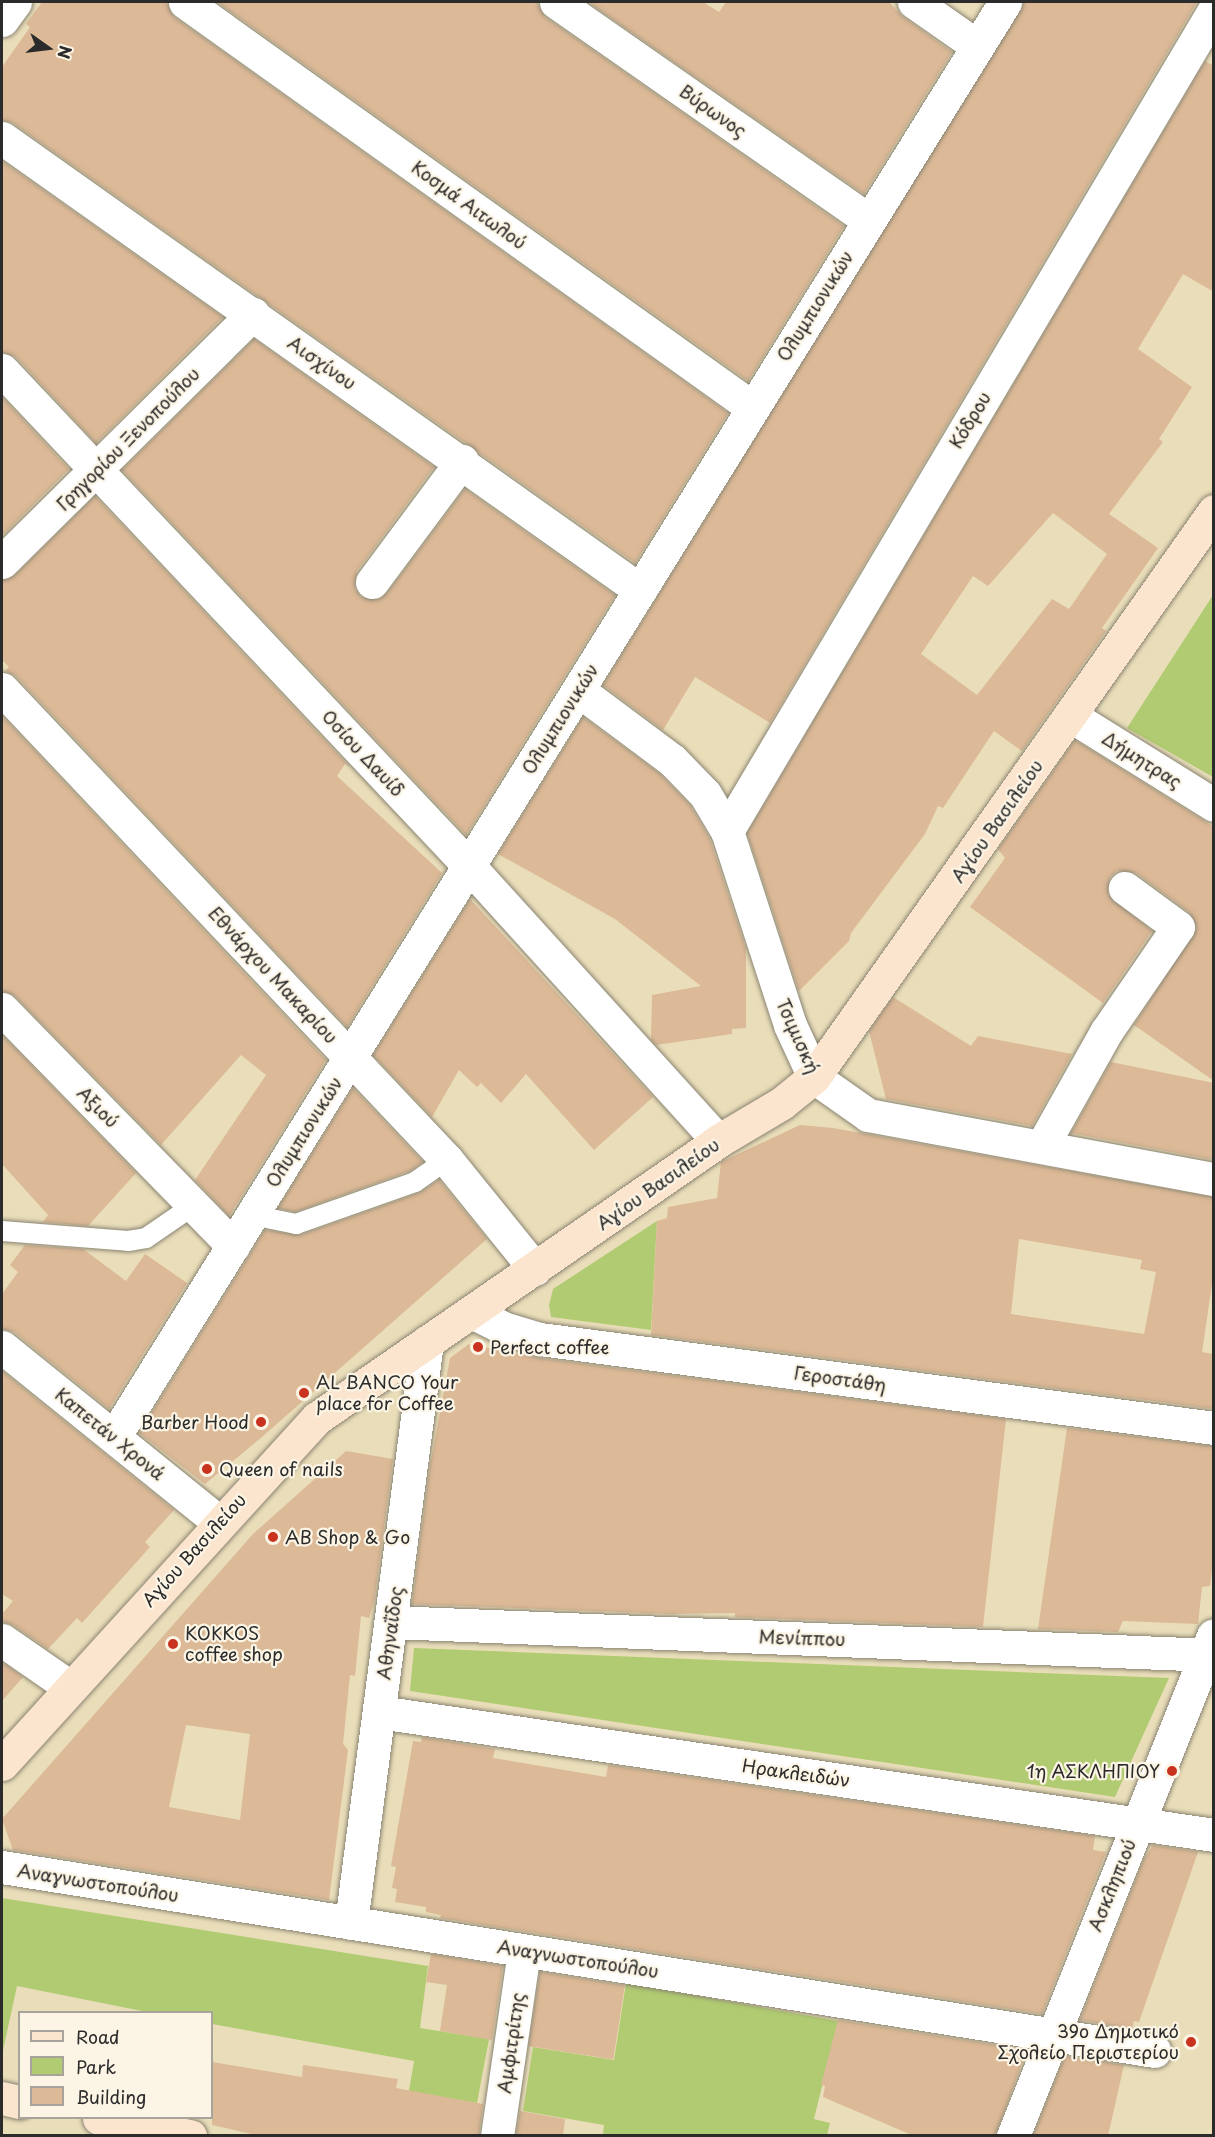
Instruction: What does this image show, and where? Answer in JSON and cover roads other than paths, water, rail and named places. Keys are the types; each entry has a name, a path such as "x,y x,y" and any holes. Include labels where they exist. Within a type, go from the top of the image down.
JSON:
{"street":[{"path":"2,20 15,2"},
{"name":"Κοσμά Αιτωλού","path":"185,2 753,408"},
{"name":"Βύρωνος","path":"556,2 869,220"},
{"path":"914,2 977,46"},
{"name":"Ολυμπιονικών","path":"114,1437 1005,2"},
{"name":"Κόδρου","path":"727,831 1214,10"},
{"name":"Αισχίνου","path":"2,138 462,461 640,590"},
{"name":"Γρηγορίου Ξενοπούλου","path":"2,562 96,472 253,314"},
{"name":"Οσίου Δαυίδ","path":"2,370 469,866 718,1141"},
{"path":"372,582 462,461"},
{"name":"Αγίου Βασιλείου","path":"2,1764 219,1522 317,1418 718,1141 782,1103 814,1077 1214,512"},
{"name":"Εθνάρχου Μακαρίου","path":"2,689 447,1160 535,1269"},
{"name":"Τσιμισκή","path":"578,690 672,760 705,794 727,831 789,1024 814,1077 868,1116 1214,1179"},
{"name":"Δήμητρας","path":"1071,716 1214,805"},
{"path":"1042,1146 1106,1032 1178,927 1125,888"},
{"name":"Αξιού","path":"2,1009 233,1246"},
{"name":"Γεροστάθη","path":"472,1312 503,1329 540,1339 1214,1428"},
{"name":"Αθηναΐδος","path":"351,1923 427,1342"},
{"name":"Καπετάν Χρονά","path":"2,1347 219,1522"},
{"name":"Μενίππου","path":"391,1622 1211,1648"},
{"path":"2,1640 70,1687"},
{"name":"Ασκληπιού","path":"1013,2136 1051,2035 1211,1648"},
{"name":"Ηρακλειδών","path":"379,1712 1214,1835"},
{"name":"Αναγνωστοπούλου","path":"2,1867 1154,2052"},
{"name":"Αμφιτρίτης","path":"497,2136 524,1951"},
{"path":"2,2098 18,2102"},
{"path":"104,2119 190,2136"}],"lane":[{"path":"252,1215 296,1224 415,1182 447,1160"},
{"path":"2,1232 128,1241 146,1238 194,1205"}],"place":[{"name":"Perfect coffee","path":"478,1347"},
{"name":"AL BANCO Your place for Coffee","path":"304,1393"},
{"name":"Barber Hood","path":"261,1422"},
{"name":"Queen of nails","path":"207,1469"},
{"name":"AB Shop & Go","path":"273,1537"},
{"name":"KOKKOS coffee shop","path":"173,1644"},
{"name":"1η ΑΣΚΛΗΠΙΟΥ","path":"1172,1771"},
{"name":"39ο Δημοτικό Σχολείο Περιστερίου","path":"1191,2042"}]}
